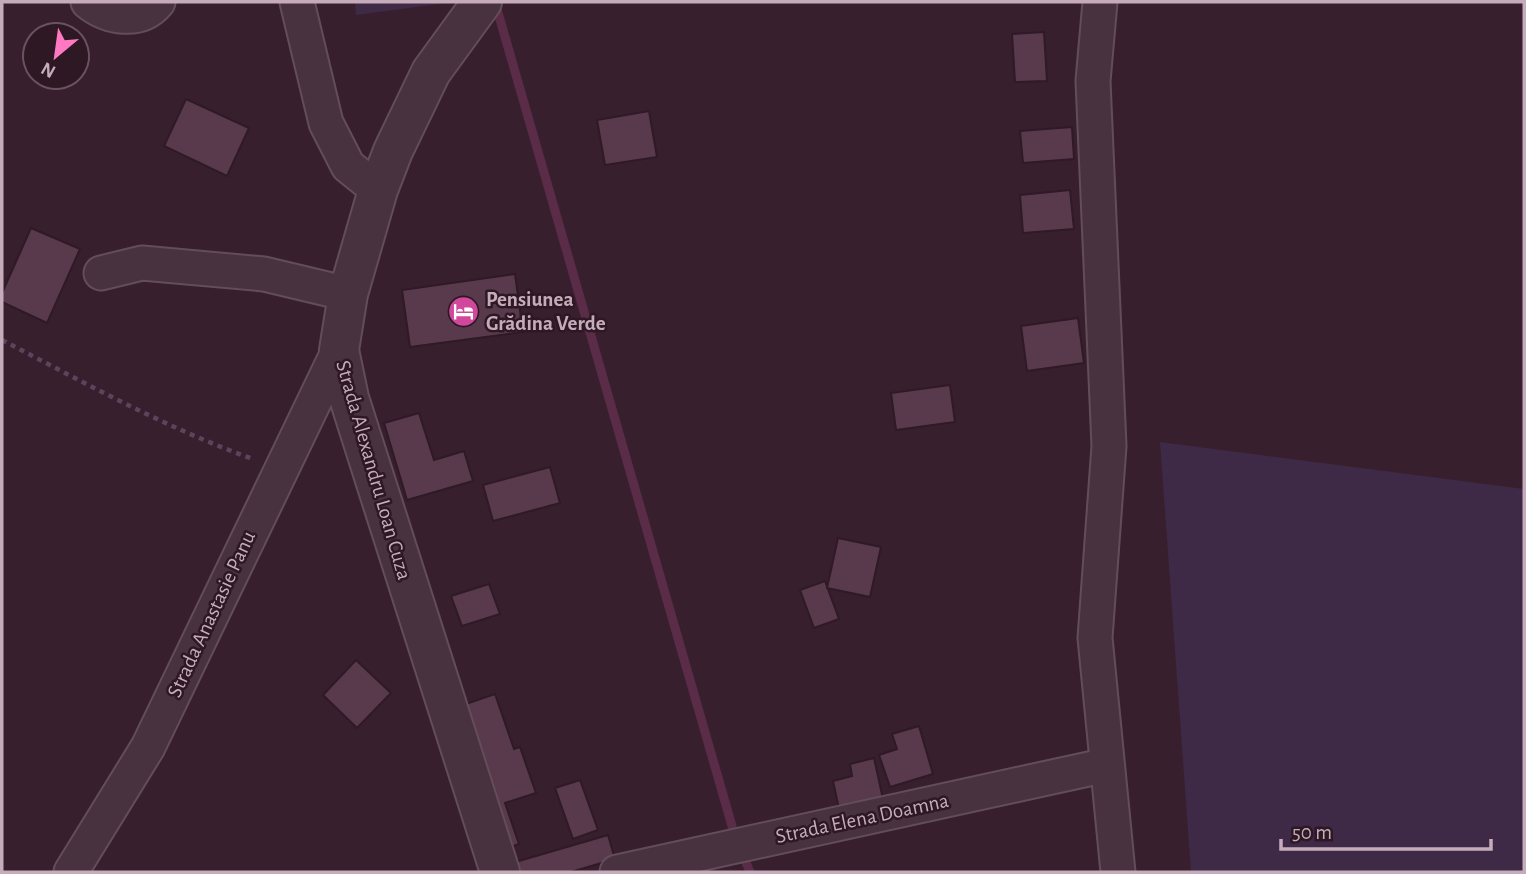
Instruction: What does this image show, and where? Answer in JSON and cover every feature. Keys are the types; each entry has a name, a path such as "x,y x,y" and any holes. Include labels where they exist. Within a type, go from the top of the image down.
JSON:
{"street":[{"path":"88,2 98,10 116,15 136,16 150,12 158,2"},
{"path":"297,2 326,123 348,166 378,190"},
{"name":"Strada Alexandru Loan Cuza","path":"482,2 431,72 393,151 378,190 348,294 339,350 349,398 500,872"},
{"path":"1100,2 1093,81 1109,446 1095,638 1118,872"},
{"path":"101,273 142,263 264,274 348,294"},
{"name":"Strada Anastasie Panu","path":"71,872 148,747 339,350"},
{"name":"Strada Elena Doamna","path":"617,872 1107,765"}],"path":[{"path":"2,340 223,449 280,469"}],"shaded area":[{"path":"355,2 454,2 356,15"},
{"path":"1160,442 1524,489 1524,872 1191,872"}],"building":[{"path":"1044,32 1047,81 1015,82 1012,34"},
{"path":"186,99 249,128 227,176 164,146"},
{"path":"649,111 657,157 605,165 597,120"},
{"path":"1072,127 1074,159 1023,163 1020,131"},
{"path":"1070,190 1074,229 1023,233 1020,195"},
{"path":"31,228 80,249 47,323 2,302 2,293"},
{"name":"Pensiunea Grădina Verde","path":"515,274 523,332 410,347 402,290"},
{"path":"1078,318 1084,363 1027,371 1021,326"},
{"path":"950,385 955,422 896,430 891,393"},
{"path":"419,413 434,460 464,451 473,481 407,500 384,423"},
{"path":"550,467 560,503 493,521 483,485"},
{"path":"838,538 881,547 870,597 827,588"},
{"path":"825,581 839,619 814,628 800,590"},
{"path":"489,584 500,614 462,626 451,596"},
{"path":"356,660 391,693 357,728 323,695"},
{"path":"495,694 514,749 520,747 536,793 505,803 519,844 500,851 451,709"},
{"path":"919,726 933,774 890,787 879,755 897,749 892,734"},
{"path":"874,758 883,799 839,809 833,781 852,776 850,764"},
{"path":"580,780 598,830 573,839 555,788"},
{"path":"608,835 615,859 571,872 515,872 512,863"}],"waterway":[{"path":"497,9 732,826"},
{"path":"745,860 750,872"}],"place":[{"name":"Pensiunea Grădina Verde","path":"463,311"}]}
